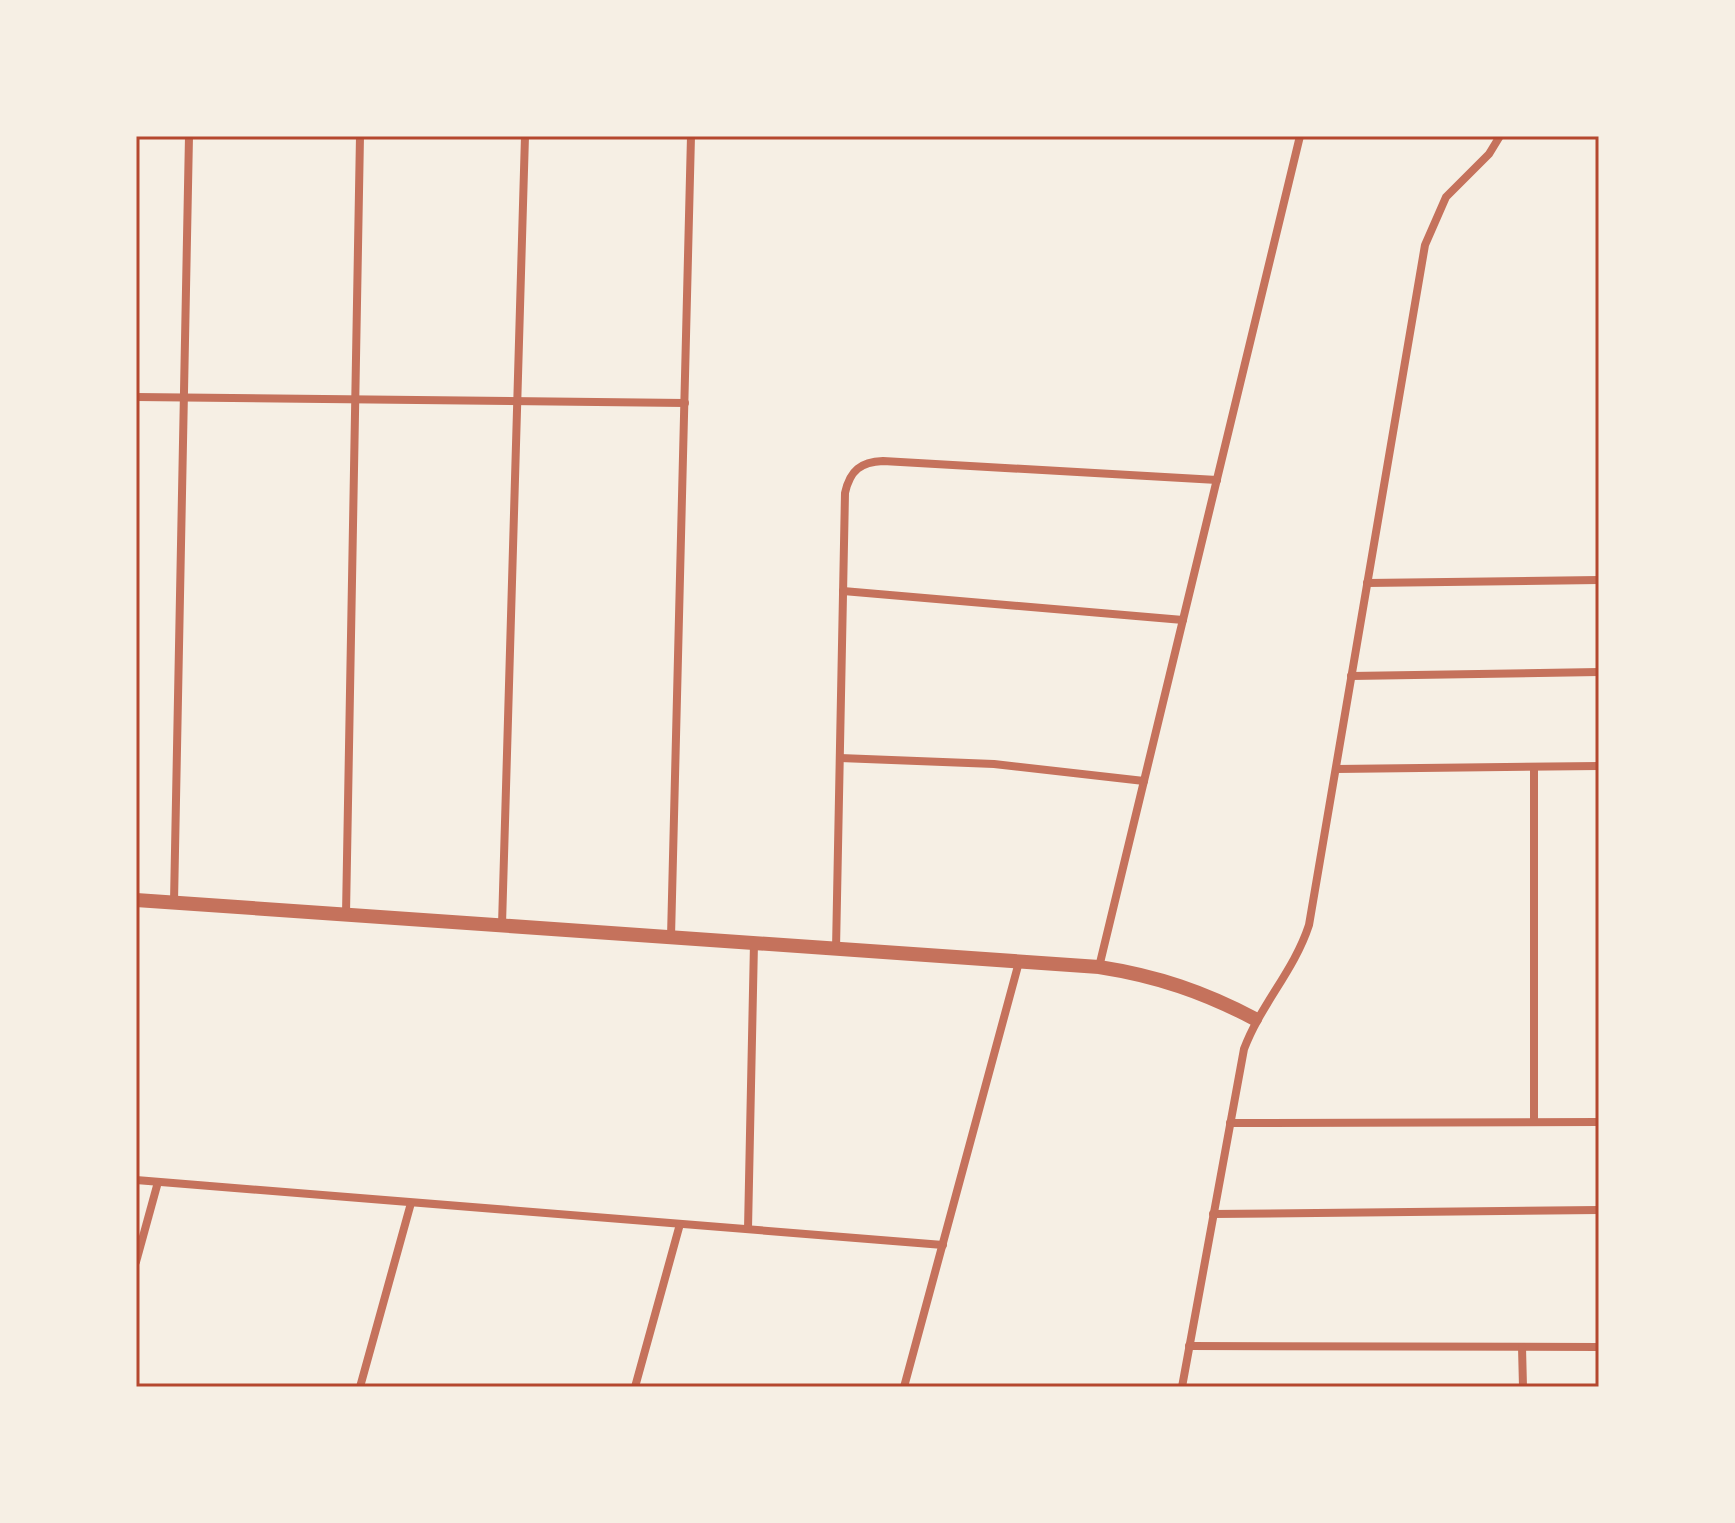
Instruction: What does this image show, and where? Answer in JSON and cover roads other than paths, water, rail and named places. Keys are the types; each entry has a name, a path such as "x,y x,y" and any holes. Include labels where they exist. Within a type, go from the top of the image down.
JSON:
{"street":[{"path":"174,902 181,397 189,136"},
{"path":"346,914 360,136"},
{"path":"502,925 525,136"},
{"path":"671,937 691,136"},
{"path":"1099,967 1300,136"},
{"path":"1182,1387 1244,1049 1255,1019 1290,971 1309,925 1425,245 1446,197 1489,154 1500,136"},
{"path":"136,397 685,403"},
{"path":"836,949 848,479 857,468 869,461 1217,480"},
{"path":"1367,583 1599,580"},
{"path":"843,591 1183,620"},
{"path":"1351,676 1599,672"},
{"path":"840,758 994,764 1144,781"},
{"path":"1336,769 1599,766"},
{"path":"1534,767 1534,1122"},
{"path":"136,900 1099,967 1154,976 1193,989 1255,1019"},
{"path":"748,1229 754,943"},
{"path":"904,1387 1019,962"},
{"path":"1230,1123 1599,1122"},
{"path":"136,1180 943,1245"},
{"path":"136,1262 158,1182"},
{"path":"360,1387 411,1203"},
{"path":"1213,1214 1599,1210"},
{"path":"635,1387 680,1224"},
{"path":"1189,1346 1599,1347"},
{"path":"1522,1347 1523,1387"}]}
